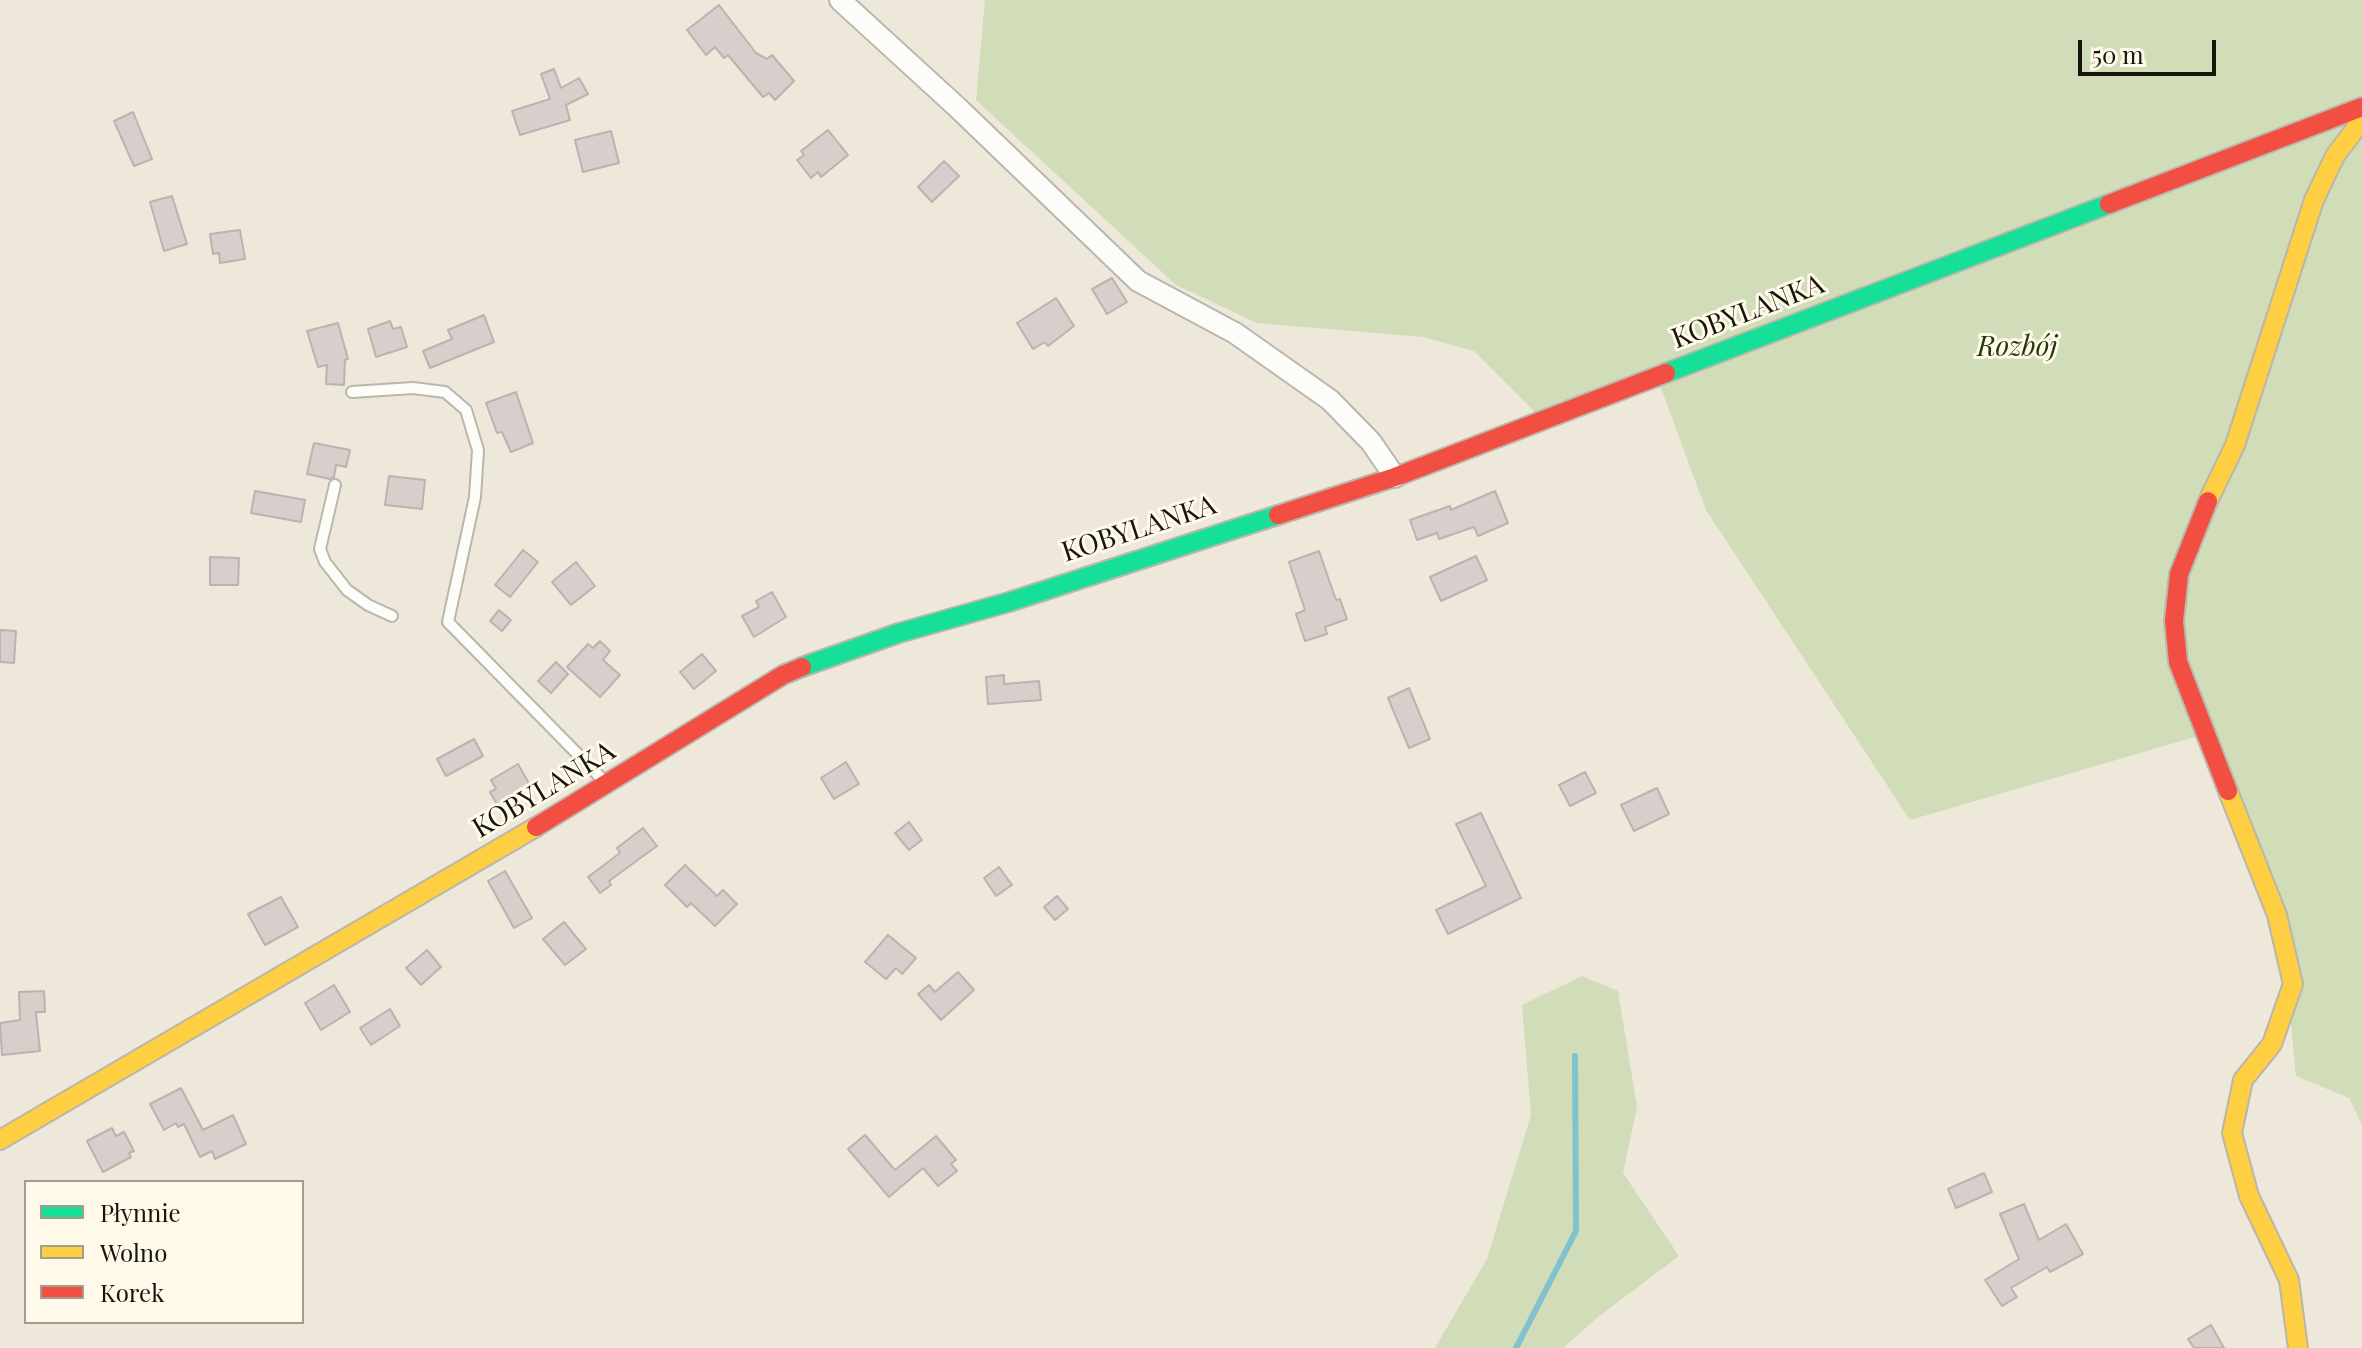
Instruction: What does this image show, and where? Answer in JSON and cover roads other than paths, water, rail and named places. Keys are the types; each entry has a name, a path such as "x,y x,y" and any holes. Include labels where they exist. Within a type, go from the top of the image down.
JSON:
{"street":[{"path":"840,0 957,107 1138,281 1235,333 1330,400 1371,442 1395,477"},
{"path":"2298,1348 2289,1280 2249,1196 2232,1133 2243,1080 2272,1044 2293,984 2277,915 2182,673 2174,621 2179,574 2197,525 2235,445 2314,200 2335,156 2356,128 2362,108"},
{"name":"KOBYLANKA","path":"0,1140 608,785 783,675 825,657 899,633 1009,602 1395,477 2362,108"}],"lane":[{"path":"352,392 413,388 445,392 466,410 478,450 475,497 448,622 608,785"},
{"path":"335,485 320,549 325,562 347,590 368,605 392,616"}],"waterway":[{"path":"1516,1348 1576,1231 1575,1056"}],"park label":[{"name":"Rozbój","path":"2017,347"}]}
